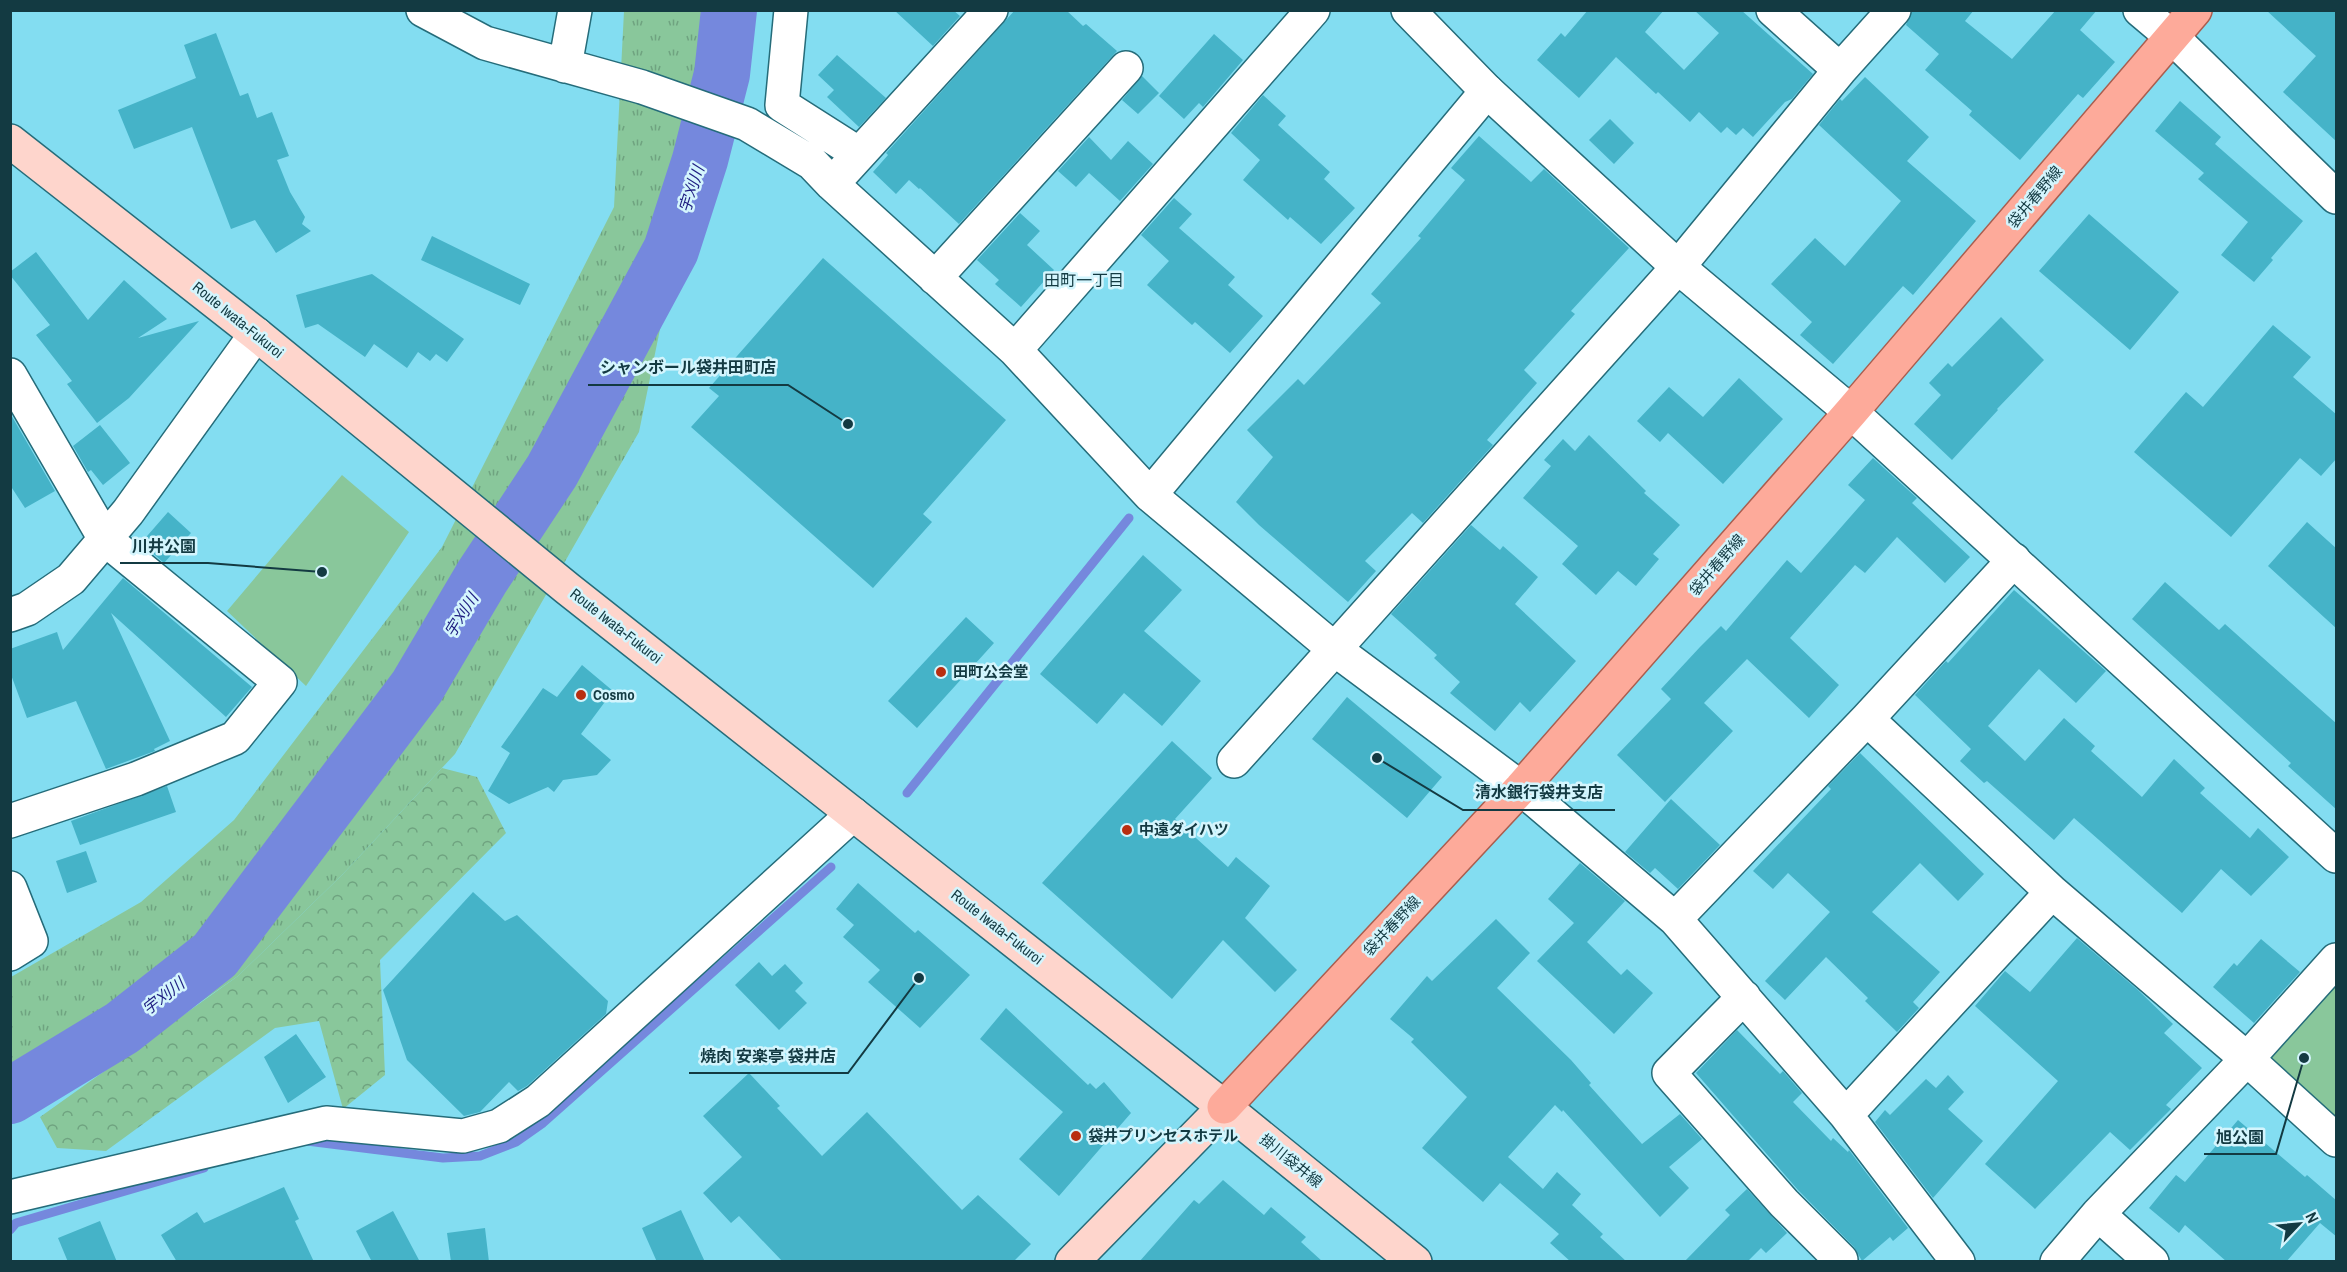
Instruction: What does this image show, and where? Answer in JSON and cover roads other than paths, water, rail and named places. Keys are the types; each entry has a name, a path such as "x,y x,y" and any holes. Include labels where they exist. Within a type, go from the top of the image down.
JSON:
{"main road":[{"name":"袋井春野線","path":"1224,1107 1521,788 1851,412 2194,10"},
{"name":"Route Iwata-Fukuroi","path":"10,141 256,334 568,589 1224,1107"},
{"path":"1072,1262 1224,1107"},
{"name":"掛川袋井線","path":"1224,1107 1415,1262"}],"street":[{"path":"423,10 485,43 642,87 747,124 822,174 1015,350 1150,495 1333,648 1521,788 1675,919 1846,1115 1959,1262"},
{"path":"565,66 575,10"},
{"path":"791,10 782,105 860,154"},
{"path":"822,174 860,154 991,10"},
{"path":"1015,350 1313,10"},
{"path":"1408,10 1487,91 1678,267 1851,412 2337,856"},
{"path":"1773,10 1840,70"},
{"path":"1234,761 1333,648 1678,267 1840,70 1894,10"},
{"path":"2140,10 2172,37 2337,197"},
{"path":"935,278 1126,68"},
{"path":"1150,495 1487,91"},
{"path":"10,615 27,609 71,579 128,512 256,334"},
{"path":"10,375 105,539 280,682 235,738 136,779 10,821"},
{"path":"1675,919 2014,560"},
{"path":"1867,718 2052,892 2247,1059 2337,1140"},
{"path":"10,1197 326,1123 463,1136 499,1126 538,1101 853,814"},
{"path":"10,888 31,941 10,954"},
{"path":"1846,1115 2052,892"},
{"path":"2057,1262 2098,1214 2247,1059 2337,960"},
{"path":"1744,997 1669,1073 1784,1203 1841,1260"},
{"path":"2098,1214 2152,1262"}],"waterway":[{"name":"宇刈川","path":"10,1096 122,1028 215,955 417,687 482,577 552,471 671,250 700,160 722,74 729,10"},
{"path":"907,793 1129,518"},
{"path":"307,1141 443,1158 480,1156 516,1142 543,1123 831,867"},
{"path":"10,1230 16,1223 204,1168"}],"place":[{"name":"シャンボール袋井田町店","path":"848,424"},
{"name":"川井公園","path":"322,572"},
{"name":"田町公会堂","path":"941,672"},
{"name":"Cosmo","path":"581,695"},
{"name":"清水銀行袋井支店","path":"1377,758"},
{"name":"中遠ダイハツ","path":"1127,830"},
{"name":"焼肉 安楽亭 袋井店","path":"919,978"},
{"name":"旭公園","path":"2304,1058"},
{"name":"袋井プリンセスホテル","path":"1076,1136"}],"district":[{"name":"田町一丁目","path":"1084,280"}]}
